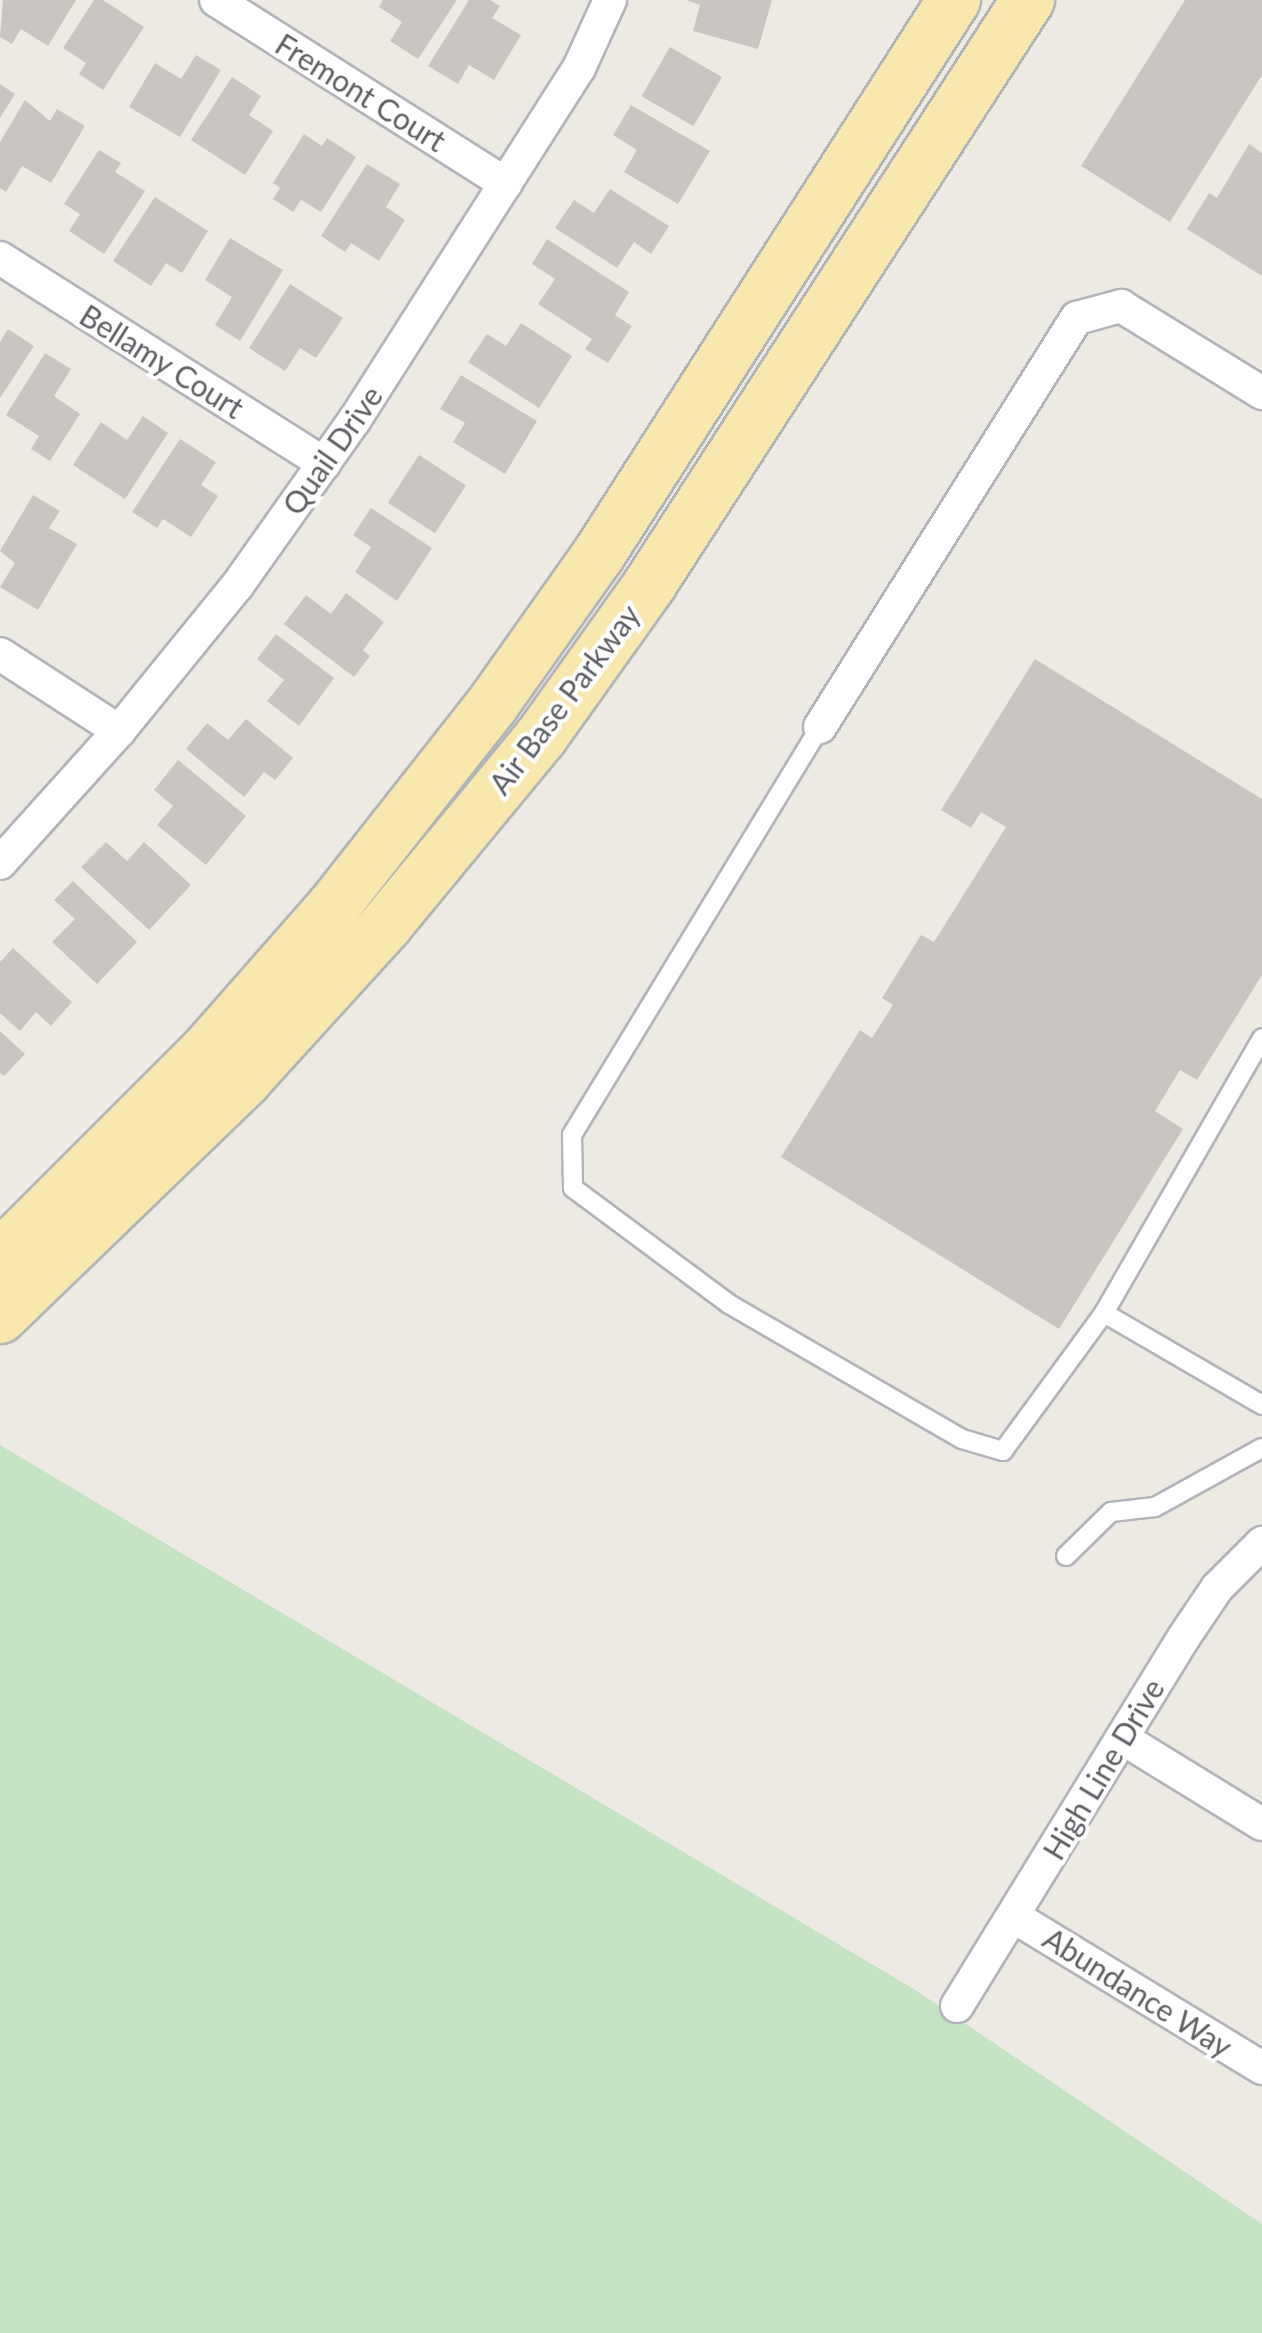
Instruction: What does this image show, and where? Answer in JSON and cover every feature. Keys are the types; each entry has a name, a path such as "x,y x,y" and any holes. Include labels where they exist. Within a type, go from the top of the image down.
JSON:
{"main road":[{"name":"Air Base Parkway","path":"0,1258 221,1034 334,908 492,705 599,554 954,0"},
{"name":"Air Base Parkway","path":"0,1317 245,1080 386,924 540,736 650,584 1028,0"}],"street":[{"name":"Fremont Court","path":"216,0 506,184"},
{"name":"Quail Drive","path":"0,863 118,731 237,586 324,464 578,68 610,0"},
{"name":"Bellamy Court","path":"0,258 324,464"},
{"path":"820,727 1076,318 1122,306 1262,393"},
{"path":"0,654 118,731"},
{"name":"High Line Drive","path":"958,2006 1217,1588 1262,1543"},
{"path":"1122,1738 1262,1824"},
{"name":"Abundance Way","path":"1013,1916 1262,2068"}],"lane":[{"path":"820,727 572,1135 572,1188 728,1304 962,1439 1002,1451 1104,1313 1262,1038"},
{"path":"1104,1313 1262,1405"},
{"path":"1066,1556 1112,1512 1155,1507 1262,1448"}],"green space":[{"path":"0,1445 917,1991 1262,2224 1262,2333 0,2333"}],"building":[{"path":"3,0 76,0 48,46 21,29 12,44 0,37"},
{"path":"94,0 103,0 144,27 103,90 79,74 86,63 63,48"},
{"path":"383,0 457,0 418,59 390,41 402,22 379,7"},
{"path":"469,0 490,0 500,6 492,18 521,35 494,80 469,65 458,84 428,66"},
{"path":"686,0 772,0 758,49 693,31 700,5"},
{"path":"1185,0 1262,0 1262,75 1170,222 1081,166"},
{"path":"670,47 722,77 693,126 642,96"},
{"path":"196,55 221,70 180,137 129,107 155,63 181,79"},
{"path":"232,77 261,96 249,115 273,131 245,175 191,140"},
{"path":"0,84 15,94 0,118"},
{"path":"25,100 50,121 57,109 85,126 51,183 22,166 6,192 0,188 0,142"},
{"path":"631,105 710,151 678,204 624,172 637,150 613,135"},
{"path":"304,134 322,146 327,138 356,157 321,212 301,200 293,212 273,199 280,188 273,183"},
{"path":"1249,144 1262,153 1262,276 1187,229 1209,193 1217,198"},
{"path":"99,150 121,163 115,172 145,191 104,254 69,231 80,214 64,204"},
{"path":"367,164 400,184 386,207 405,220 379,261 351,243 345,252 321,236"},
{"path":"610,189 669,226 651,254 634,242 617,268 555,228 574,200 594,213"},
{"path":"155,197 208,231 182,273 166,263 151,286 113,261"},
{"path":"230,238 283,270 240,341 215,325 232,297 205,280"},
{"path":"547,239 629,292 615,315 632,326 608,363 585,349 592,339 538,304 555,279 532,264"},
{"path":"290,284 343,318 316,358 300,348 285,371 249,348"},
{"path":"521,323 572,356 539,408 468,362 487,334 506,346"},
{"path":"8,329 34,346 0,398 0,342"},
{"path":"45,353 71,369 54,396 80,414 50,461 31,449 39,436 6,415"},
{"path":"461,375 537,421 505,474 453,442 465,423 440,409"},
{"path":"143,416 168,433 125,499 73,465 101,422 127,440"},
{"path":"180,439 216,462 201,485 218,496 191,537 163,519 157,528 132,512"},
{"path":"419,455 466,485 435,533 388,503"},
{"path":"33,495 60,511 49,528 77,544 38,610 0,587 15,563 0,551"},
{"path":"371,508 432,548 397,601 355,572 371,547 353,535"},
{"path":"346,593 384,622 363,650 370,656 354,677 284,624 306,595 331,614"},
{"path":"276,634 334,678 299,726 267,701 284,680 257,659"},
{"path":"1035,659 1262,799 1262,975 1197,1080 1180,1070 1155,1111 1183,1129 1059,1329 781,1157 860,1030 872,1038 893,1005 882,998 921,935 934,942 1006,827 981,812 971,828 941,810"},
{"path":"246,719 293,758 275,780 264,772 244,797 186,749 207,723 228,740"},
{"path":"178,760 246,816 206,865 157,825 173,806 154,790"},
{"path":"106,842 127,861 144,842 191,885 149,930 81,867"},
{"path":"73,881 137,942 97,984 52,942 75,919 54,900"},
{"path":"13,948 72,1002 51,1026 36,1012 20,1031 0,1013 0,962"},
{"path":"0,1031 25,1054 4,1076 0,1073"}]}
